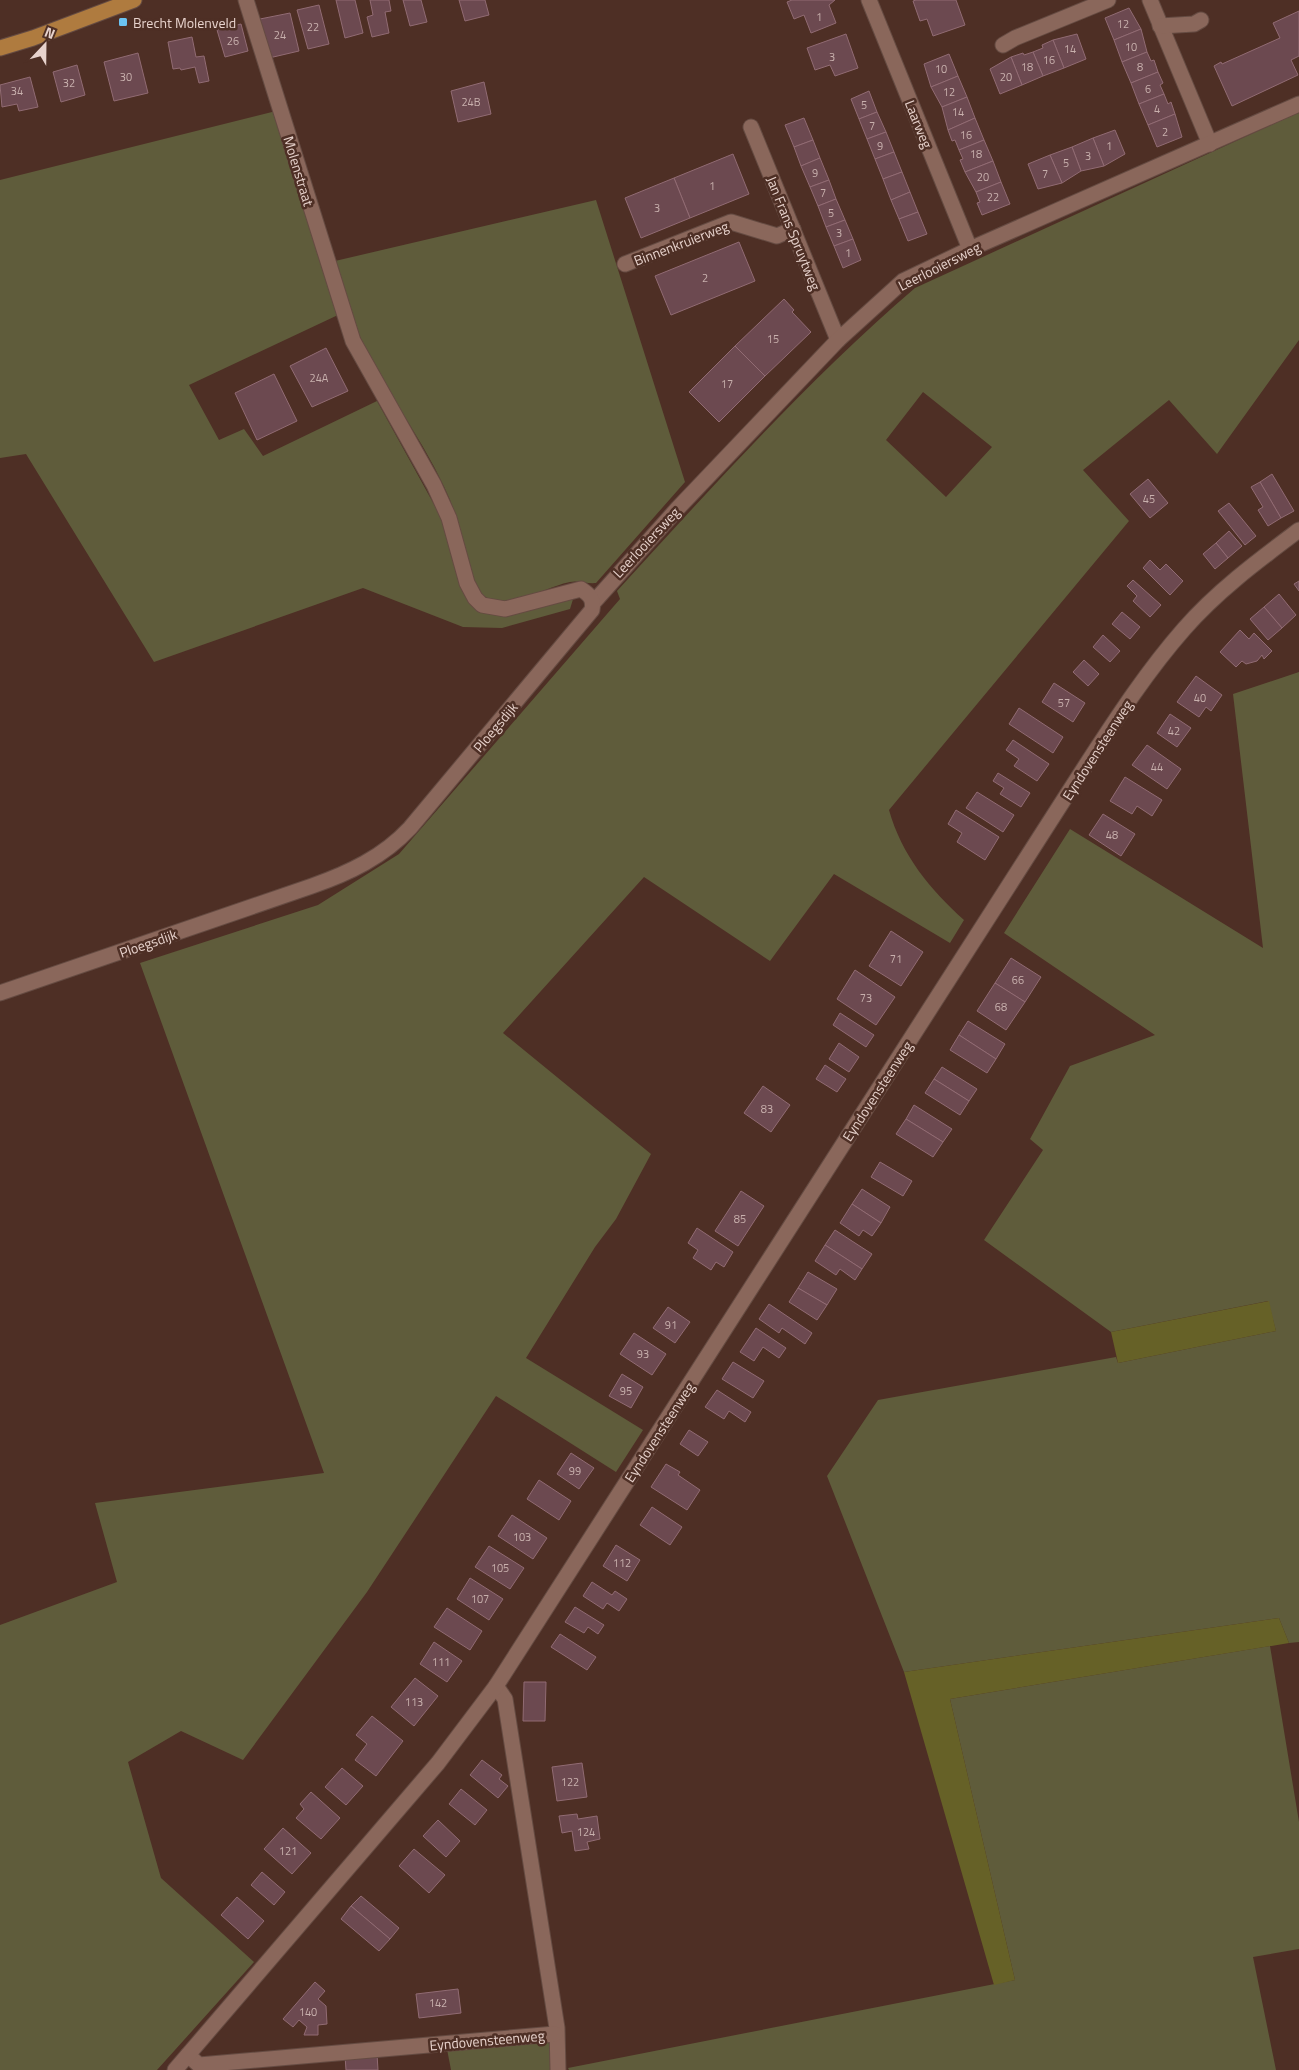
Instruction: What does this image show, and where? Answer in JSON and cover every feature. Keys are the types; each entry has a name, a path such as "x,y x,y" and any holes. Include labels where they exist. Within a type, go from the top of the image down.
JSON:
{"main road":[{"path":"0,48 33,38 134,0"}],"street":[{"name":"Molenstraat","path":"246,0 353,341 375,383 409,437 434,485 449,518 468,583 475,598 482,605 505,609 581,589 590,595 593,603"},
{"name":"Laarweg","path":"869,0 970,249"},
{"path":"1004,45 1015,38 1108,0"},
{"path":"1150,0 1210,144"},
{"path":"1160,26 1194,24 1201,20"},
{"name":"Leerlooiersweg","path":"593,603 603,589 678,508 838,340 903,281 970,249 1299,104"},
{"name":"Jan Frans Spruytweg","path":"751,127 838,340"},
{"name":"Binnenkruierweg","path":"625,264 731,222 777,236 792,229"},
{"name":"Eyndovensteenweg","path":"175,2070 438,1763 496,1686 1118,716 1150,671 1185,628 1248,569 1299,530"},
{"name":"Ploegsdijk","path":"0,994 312,886 351,872 364,864 391,845 410,828 586,619 592,610 593,603"},
{"name":"Eyndovensteenweg","path":"188,2055 199,2065 555,2034 557,2028 505,1699 496,1686"},
{"path":"555,2034 558,2070"}],"shaded area":[{"path":"276,111 338,315 189,385 219,440 244,429 263,456 377,401 441,517 468,601 477,609 574,596 570,609 502,628 463,627 363,588 154,662 26,454 0,458 0,180"},
{"path":"1299,112 1299,340 1217,454 1169,400 1083,470 1129,521 889,810 909,857 929,884 964,920 950,943 834,874 770,961 644,877 503,1033 651,1154 616,1219 595,1247 526,1358 643,1430 616,1472 496,1396 367,1592 243,1760 181,1731 128,1762 161,1878 254,1962 157,2070 0,2070 0,1625 117,1582 95,1503 324,1473 140,963 318,905 399,854 620,599 617,591 799,397 875,323 915,288","holes":["923,392 992,447 946,497 886,440"]},
{"path":"596,200 685,482 596,583 576,581 561,584 518,599 498,601 489,599 475,583 450,500 440,478 367,352 350,313 335,261"},
{"path":"1299,672 1299,1642 1289,1643 1279,1618 904,1672 827,1476 878,1400 1116,1357 1118,1363 1276,1331 1268,1301 1111,1332 984,1240 1043,1150 1030,1139 1070,1066 1155,1035 1004,933 1070,829 1263,948 1233,694"},
{"path":"1269,1301 1276,1331 1118,1363 1111,1332"},
{"path":"1279,1618 1289,1643 950,1699 1015,1980 994,1985 904,1672"},
{"path":"1270,1646 1299,1822 1299,1949 1253,1957 1276,2070 569,2070 568,2068 1015,1980 950,1699"},
{"path":"546,2041 554,2048 555,2070 451,2070 447,2049"}],"building":[{"path":"336,0 355,0 363,33 345,38"},
{"path":"370,0 389,0 391,11 385,12 389,33 372,37 367,17 373,15"},
{"path":"403,0 421,0 427,22 410,26"},
{"path":"459,0 485,0 489,15 465,21"},
{"path":"792,0 835,0 829,5 836,23 811,33 804,15 794,19 787,2"},
{"path":"956,0 965,25 933,36 927,19 920,21 913,1"},
{"path":"319,5 329,44 308,49 297,10"},
{"path":"1129,8 1141,29 1114,40 1105,18"},
{"path":"1299,11 1299,56 1291,60 1298,75 1232,106 1214,66 1280,38 1273,23"},
{"path":"290,13 299,51 269,58 260,19"},
{"path":"241,24 248,51 225,57 217,30"},
{"path":"1141,29 1147,52 1122,62 1114,40"},
{"path":"846,34 858,68 835,76 830,65 815,70 807,48"},
{"path":"1077,34 1086,59 1064,68 1053,40"},
{"path":"192,37 196,57 204,56 209,81 199,83 195,67 181,70 180,68 173,69 168,42"},
{"path":"1053,40 1064,68 1043,76 1033,52 1043,48 1042,45"},
{"path":"1033,52 1043,76 1022,85 1011,57"},
{"path":"1147,52 1151,61 1154,60 1158,72 1131,83 1122,62"},
{"path":"138,53 148,93 114,101 104,62"},
{"path":"949,54 958,76 931,87 924,64"},
{"path":"1011,57 1022,85 1000,94 990,69"},
{"path":"77,65 85,95 61,102 53,72"},
{"path":"1158,72 1163,83 1160,85 1164,94 1139,104 1131,83"},
{"path":"958,76 967,97 942,107 931,87"},
{"path":"30,77 38,107 19,111 17,104 2,107 0,85"},
{"path":"484,82 491,114 458,122 451,91"},
{"path":"869,91 877,112 859,119 851,99"},
{"path":"1164,94 1168,104 1171,102 1175,114 1148,125 1139,104"},
{"path":"967,97 975,118 948,130 942,107"},
{"path":"877,112 886,132 867,139 859,119"},
{"path":"1175,114 1182,137 1157,147 1148,125"},
{"path":"804,118 813,140 794,147 785,125"},
{"path":"975,118 984,140 959,150 955,140 952,141 948,130"},
{"path":"1115,130 1125,154 1104,166 1093,138"},
{"path":"886,132 894,152 875,159 867,139"},
{"path":"1093,138 1104,166 1081,171 1072,147"},
{"path":"813,140 820,158 801,166 794,147"},
{"path":"984,140 993,161 965,172 960,160 963,159 959,150"},
{"path":"1072,147 1081,171 1062,183 1050,155"},
{"path":"894,152 902,172 883,179 875,159"},
{"path":"733,154 749,194 690,218 674,178"},
{"path":"1050,155 1062,183 1038,189 1028,164"},
{"path":"820,158 829,180 810,187 801,166"},
{"path":"993,161 1001,182 976,192 965,172"},
{"path":"902,172 910,192 891,200 883,179"},
{"path":"674,178 690,218 641,238 625,198"},
{"path":"829,180 836,199 818,206 810,187"},
{"path":"1001,182 1010,204 982,215 977,203 980,202 976,192"},
{"path":"910,192 918,212 899,219 891,200"},
{"path":"836,199 845,220 826,227 818,206"},
{"path":"918,212 927,234 908,241 899,219"},
{"path":"845,220 853,239 834,246 826,227"},
{"path":"853,239 861,260 843,268 834,246"},
{"path":"739,242 755,281 671,315 655,276"},
{"path":"784,299 794,310 792,312 811,332 765,376 735,346"},
{"path":"735,346 765,376 719,422 689,392"},
{"path":"326,348 348,391 312,407 290,366"},
{"path":"274,374 297,421 257,440 235,393"},
{"path":"1272,474 1294,511 1281,518 1260,482"},
{"path":"1148,479 1168,503 1150,518 1130,494"},
{"path":"1260,482 1281,518 1268,526 1258,510 1263,507 1251,487"},
{"path":"1229,503 1256,536 1245,545 1218,511"},
{"path":"1229,531 1242,546 1228,558 1216,543"},
{"path":"1216,543 1228,558 1215,569 1203,554"},
{"path":"1150,560 1160,570 1166,564 1183,581 1170,595 1143,568"},
{"path":"1133,580 1161,605 1150,617 1133,601 1137,596 1127,586"},
{"path":"1299,581 1299,591 1294,584"},
{"path":"1279,594 1296,615 1282,628 1264,607"},
{"path":"1264,607 1282,628 1268,640 1250,619"},
{"path":"1122,612 1140,627 1130,639 1112,624"},
{"path":"1240,630 1249,639 1254,633 1272,651 1264,659 1262,655 1257,661 1246,664 1242,661 1236,667 1220,652"},
{"path":"1103,635 1120,651 1110,662 1093,647"},
{"path":"1084,660 1099,674 1088,686 1073,672"},
{"path":"1196,676 1222,695 1211,711 1206,707 1199,717 1177,702"},
{"path":"1054,683 1085,703 1073,722 1042,702"},
{"path":"1019,708 1063,737 1053,753 1009,724"},
{"path":"1170,714 1191,728 1177,747 1157,733"},
{"path":"1013,740 1049,764 1037,781 1014,766 1019,759 1006,750"},
{"path":"1147,745 1181,769 1167,789 1132,765"},
{"path":"998,773 1030,793 1021,807 1000,794 1004,788 993,781"},
{"path":"1125,777 1162,800 1152,816 1137,806 1132,814 1110,801"},
{"path":"977,792 1014,815 1003,832 966,808"},
{"path":"956,810 999,837 985,860 957,842 962,833 948,824"},
{"path":"1103,814 1135,834 1121,856 1089,835"},
{"path":"891,931 923,952 901,986 869,966"},
{"path":"1011,958 1041,977 1025,1002 995,983"},
{"path":"855,970 895,997 876,1025 837,999"},
{"path":"995,983 1025,1002 1006,1030 977,1011"},
{"path":"840,1013 874,1035 866,1047 833,1025"},
{"path":"968,1021 1005,1044 996,1059 959,1035"},
{"path":"959,1035 996,1059 987,1073 950,1050"},
{"path":"839,1043 859,1057 849,1072 829,1059"},
{"path":"825,1065 846,1079 837,1092 816,1079"},
{"path":"942,1067 977,1089 969,1101 934,1079"},
{"path":"934,1079 969,1101 960,1115 925,1093"},
{"path":"763,1086 790,1105 771,1132 744,1113"},
{"path":"914,1105 952,1129 943,1142 906,1119"},
{"path":"906,1119 943,1142 933,1157 896,1134"},
{"path":"880,1162 912,1181 903,1196 871,1177"},
{"path":"862,1189 890,1207 881,1223 852,1204"},
{"path":"741,1191 764,1206 738,1246 715,1231"},
{"path":"852,1204 881,1223 872,1236 863,1230 859,1236 840,1223"},
{"path":"697,1228 733,1252 724,1267 716,1262 711,1270 693,1258 698,1250 688,1243"},
{"path":"835,1230 872,1254 862,1269 825,1245"},
{"path":"825,1245 862,1269 855,1280 840,1269 836,1275 815,1261"},
{"path":"808,1272 837,1289 827,1305 798,1288"},
{"path":"798,1288 827,1305 817,1320 789,1302"},
{"path":"769,1304 812,1333 805,1344 782,1328 779,1333 759,1319"},
{"path":"668,1307 690,1322 675,1343 653,1328"},
{"path":"756,1328 786,1348 779,1358 763,1347 754,1361 740,1352"},
{"path":"634,1333 666,1354 652,1375 620,1354"},
{"path":"733,1362 764,1381 753,1398 722,1379"},
{"path":"622,1374 643,1387 631,1408 609,1396"},
{"path":"717,1390 751,1412 745,1422 729,1411 724,1419 705,1407"},
{"path":"689,1430 708,1442 698,1456 680,1444"},
{"path":"571,1453 594,1468 579,1489 557,1474"},
{"path":"666,1464 680,1472 678,1475 700,1490 687,1510 651,1487"},
{"path":"539,1480 571,1501 559,1520 527,1499"},
{"path":"652,1507 682,1527 670,1545 640,1525"},
{"path":"512,1515 547,1538 533,1559 498,1536"},
{"path":"616,1545 640,1560 627,1581 603,1566"},
{"path":"489,1546 524,1568 510,1589 475,1567"},
{"path":"470,1578 503,1599 489,1620 457,1599"},
{"path":"592,1582 612,1595 615,1591 627,1599 619,1611 607,1603 603,1609 583,1596"},
{"path":"575,1607 604,1625 598,1634 588,1627 584,1633 565,1622"},
{"path":"447,1608 482,1631 470,1650 434,1627"},
{"path":"560,1634 596,1657 587,1670 551,1647"},
{"path":"434,1642 462,1661 447,1682 420,1664"},
{"path":"415,1678 438,1696 414,1726 391,1707"},
{"path":"524,1682 546,1682 545,1721 523,1721"},
{"path":"372,1716 403,1741 376,1776 355,1760 367,1744 356,1735"},
{"path":"482,1760 502,1775 499,1779 508,1786 498,1798 470,1775"},
{"path":"582,1763 587,1797 557,1801 552,1767"},
{"path":"342,1768 363,1786 346,1805 325,1787"},
{"path":"461,1789 487,1810 475,1825 449,1804"},
{"path":"311,1792 340,1818 321,1839 296,1818 304,1809 300,1804"},
{"path":"577,1814 578,1819 597,1816 600,1839 587,1842 589,1849 575,1851 572,1831 562,1833 559,1816"},
{"path":"438,1820 460,1841 446,1857 423,1836"},
{"path":"283,1828 311,1853 292,1874 264,1849"},
{"path":"414,1849 445,1875 429,1893 399,1866"},
{"path":"262,1872 285,1892 274,1905 251,1885"},
{"path":"361,1896 399,1928 390,1939 351,1906"},
{"path":"237,1897 264,1921 248,1939 221,1915"},
{"path":"351,1906 390,1939 379,1951 341,1919"},
{"path":"315,1982 325,1991 318,1999 326,2006 327,2024 318,2025 318,2035 304,2035 307,2027 299,2020 293,2027 283,2019"},
{"path":"458,1989 461,2013 419,2018 416,1994"},
{"path":"377,2054 378,2070 346,2070 345,2056"}],"place":[{"name":"Brecht Molenveld","path":"123,22"}]}
